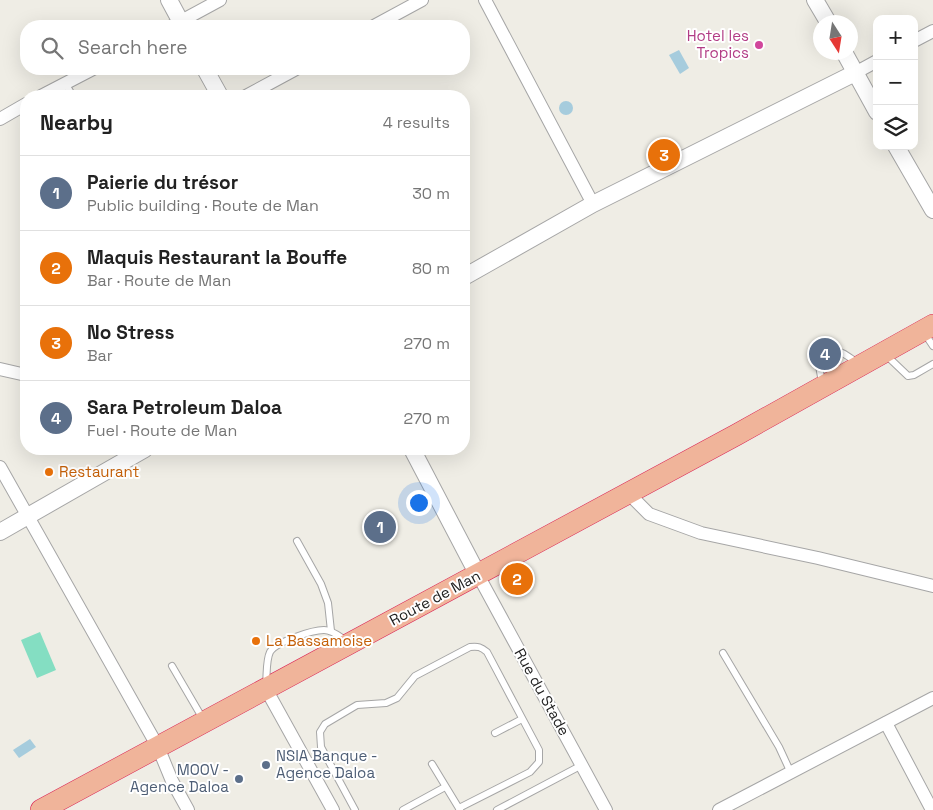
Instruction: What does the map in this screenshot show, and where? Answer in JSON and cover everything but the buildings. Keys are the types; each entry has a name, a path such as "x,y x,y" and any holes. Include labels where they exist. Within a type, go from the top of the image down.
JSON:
{"highway":[{"name":"Route de Man","path":"41,810 478,575 884,352 930,334"}],"street":[{"path":"169,0 176,20"},
{"path":"186,20 220,0"},
{"path":"385,20 422,0"},
{"path":"485,0 593,204"},
{"path":"816,0 824,15"},
{"path":"918,39 933,31"},
{"path":"848,60 873,105"},
{"path":"470,275 593,204 873,63"},
{"path":"52,90 81,75"},
{"path":"208,75 217,90"},
{"path":"257,90 285,75"},
{"path":"0,118 20,107"},
{"path":"898,150 933,210"},
{"path":"0,369 20,374"},
{"path":"0,532 28,518 135,455"},
{"path":"415,455 478,575"},
{"path":"0,467 158,747 172,781 188,810"},
{"path":"628,493 649,514 701,533 818,558 933,586"},
{"name":"Rue du Stade","path":"478,575 606,810"},
{"path":"266,689 333,810"},
{"path":"719,810 933,698"},
{"path":"886,723 932,810"}],"lane":[{"path":"65,83 69,90"},
{"path":"884,352 908,376 914,375 933,364"},
{"path":"297,540 321,584 328,603 331,632"},
{"path":"266,689 271,650 295,636 324,630 350,643"},
{"path":"355,810 321,747 319,741 320,732 325,724 357,706 386,703 397,698 415,676 470,647 482,647 487,652 539,750 539,762 530,772 459,809 432,764"},
{"path":"723,653 778,747 791,773"},
{"path":"172,666 205,722"},
{"path":"495,733 522,719"},
{"path":"497,810 582,765"},
{"path":"403,810 445,787"}],"green space":[{"path":"40,632 56,670 37,678 21,640"}],"water":[{"path":"679,50 689,68 680,74 669,55"},
{"path":"566,101 571,103 573,108 571,113 566,115 561,113 559,108 561,103"},
{"path":"30,739 36,747 19,758 13,750"}],"place":[{"name":"Hotel les Tropics","path":"759,45"},
{"name":"No Stress","path":"664,155"},
{"name":"Sara Petroleum Daloa","path":"825,354"},
{"name":"Restaurant","path":"49,472"},
{"name":"Paierie du trésor","path":"380,527"},
{"name":"Maquis Restaurant la Bouffe","path":"517,579"},
{"name":"La Bassamoise","path":"256,641"},
{"name":"NSIA Banque - Agence Daloa","path":"266,765"},
{"name":"MOOV - Agence Daloa","path":"239,779"}]}
